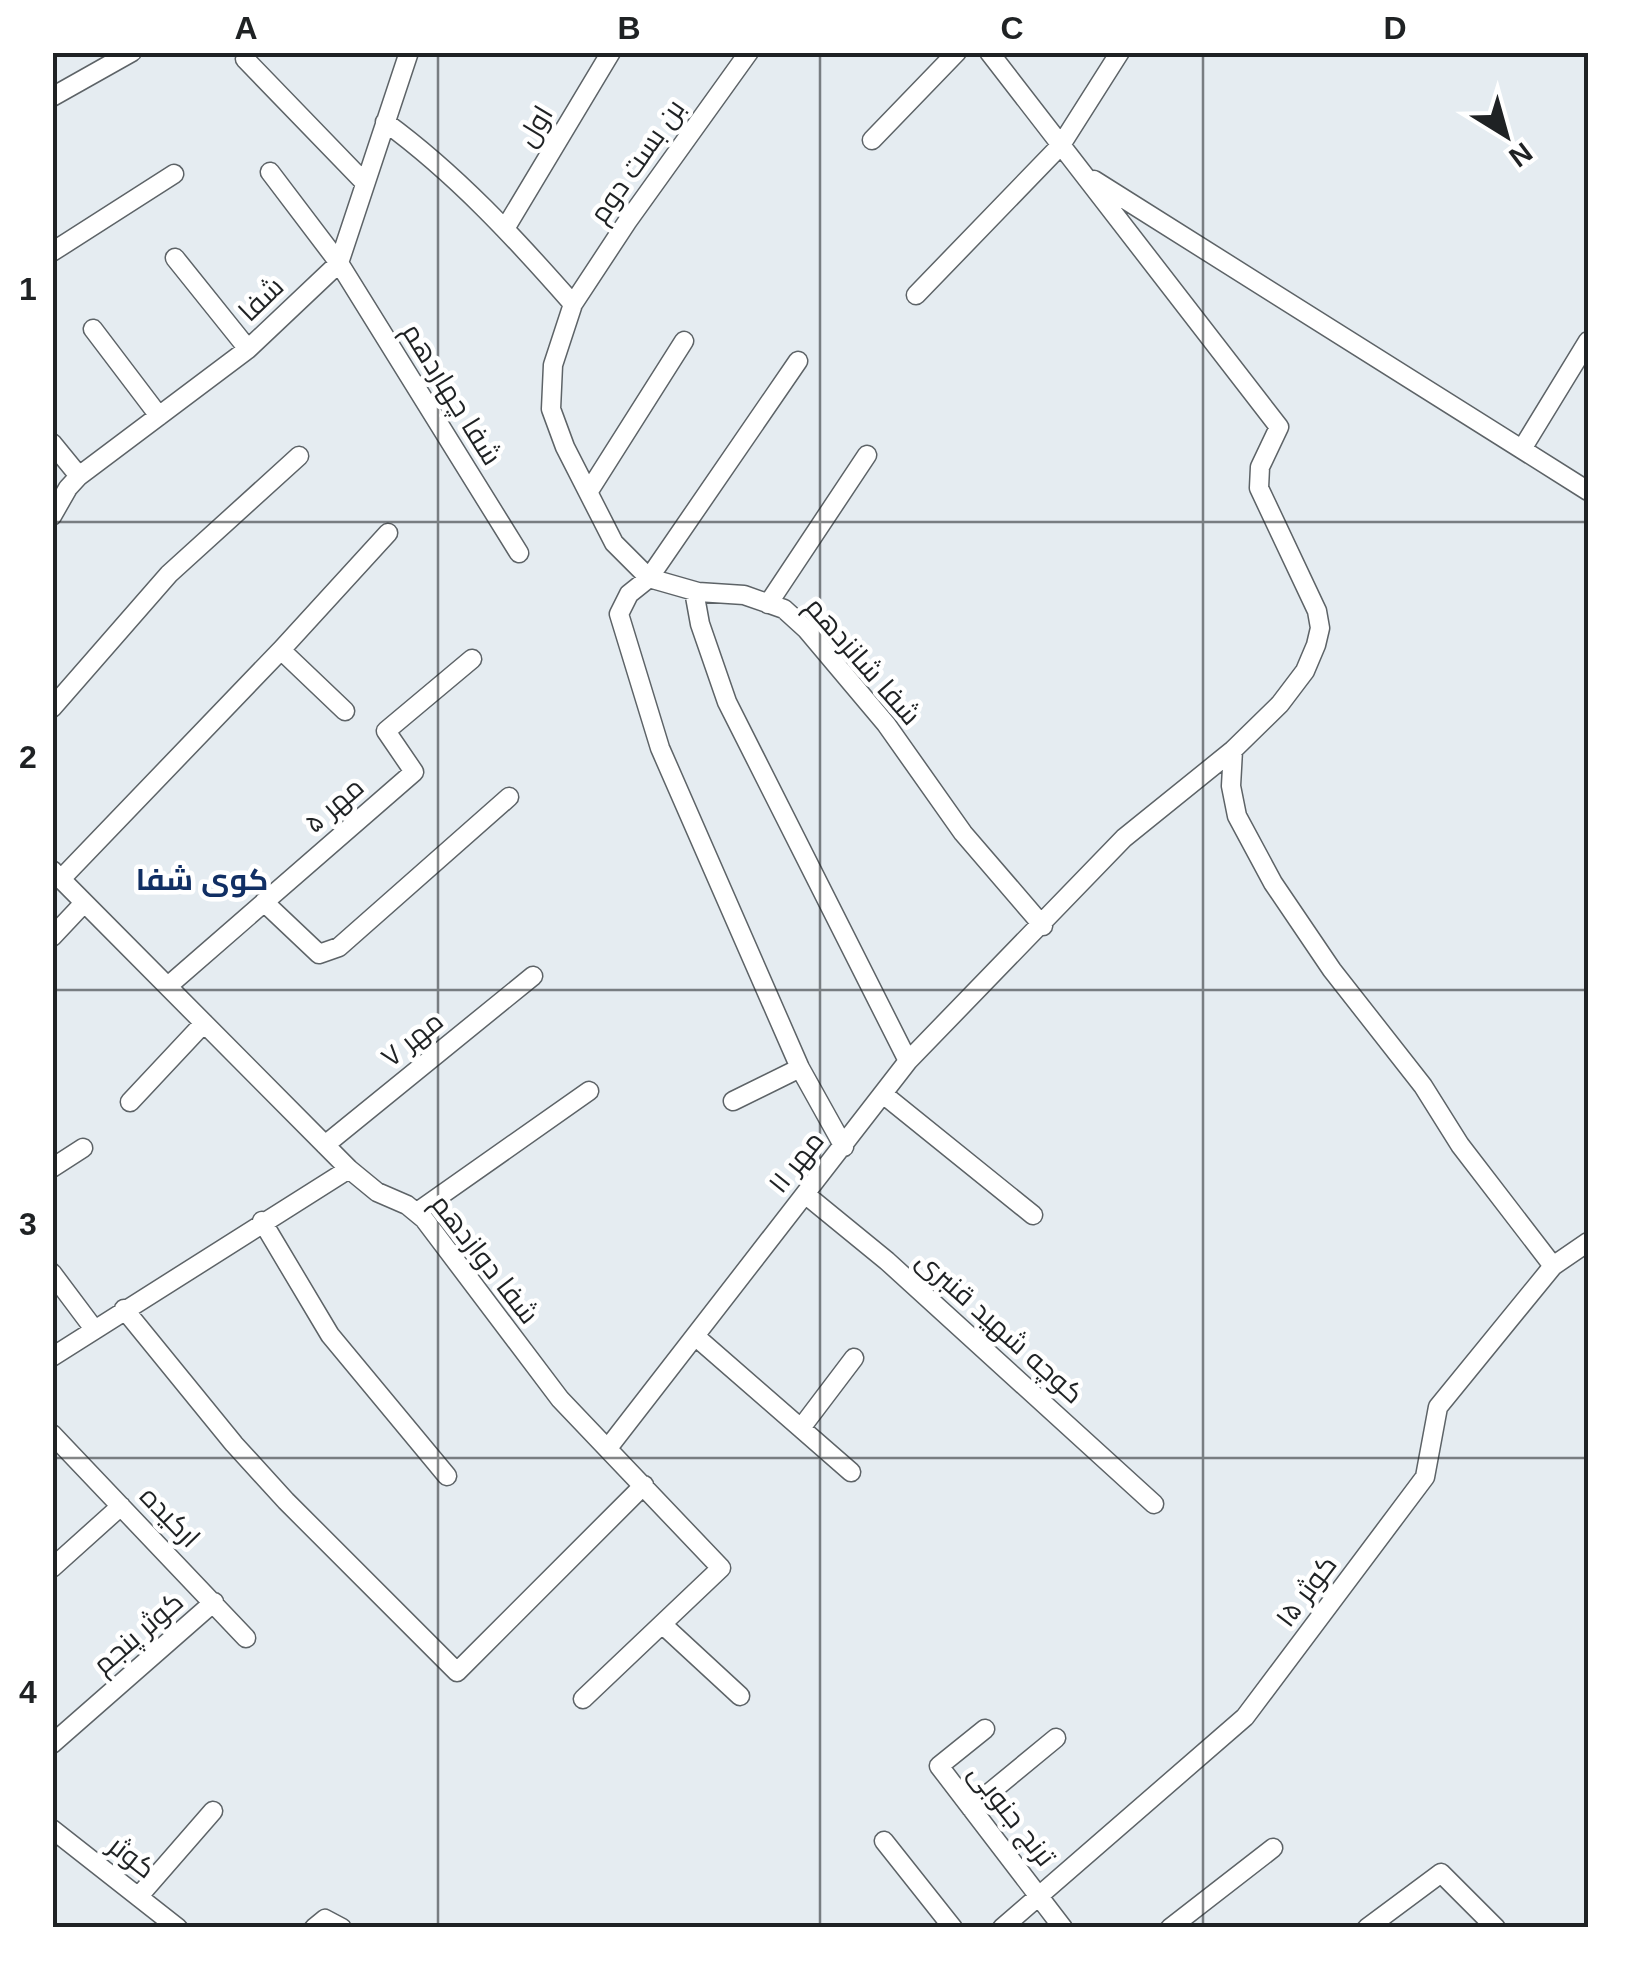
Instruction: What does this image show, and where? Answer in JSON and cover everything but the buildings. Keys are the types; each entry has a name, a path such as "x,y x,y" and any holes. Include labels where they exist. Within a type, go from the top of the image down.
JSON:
{"street":[{"path":"52,97 132,52"},
{"name":"شفا","path":"52,516 79,476 248,350 339,263 408,52"},
{"name":"اول","path":"506,227 611,52"},
{"name":"بن بست دوم","path":"573,304 750,52"},
{"path":"872,140 958,52"},
{"path":"989,52 1082,172 1588,491"},
{"path":"916,295 1061,145 1120,52"},
{"path":"245,59 364,182"},
{"path":"384,122 421,149 506,227 573,304"},
{"name":"شفا چهاردهم","path":"270,172 339,263 519,554"},
{"name":"مهر ۱۱","path":"608,1448 908,1060 1124,838 1233,750 1280,704 1306,671 1320,628 1316,612 1259,488 1260,467 1278,427 1082,172"},
{"path":"52,252 174,174"},
{"path":"175,258 248,350"},
{"name":"شفا شانزدهم","path":"573,304 553,364 552,409 565,446 614,543 650,578 694,591 744,595 784,610 806,629 886,724 964,833 1042,926"},
{"path":"93,329 159,416"},
{"path":"588,492 684,340"},
{"path":"1522,449 1588,341"},
{"path":"798,361 650,578 622,604 618,614 660,748 800,1068 844,1147"},
{"path":"52,444 79,476"},
{"path":"768,604 867,455"},
{"path":"52,708 169,574 298,456"},
{"path":"57,875 281,650 388,532"},
{"path":"694,591 700,624 727,702 908,1060"},
{"path":"281,650 346,711"},
{"name":"مهر ۵","path":"168,986 414,772 386,731 472,659"},
{"path":"1233,750 1231,786 1237,816 1273,883 1332,970 1423,1086 1460,1145 1553,1266"},
{"path":"264,902 319,954 340,947 509,798"},
{"name":"شفا دوازدهم","path":"57,875 348,1169 376,1192 417,1212 551,1388 721,1568 583,1700"},
{"path":"52,936 84,903"},
{"name":"مهر ۷","path":"325,1145 534,976"},
{"path":"130,1102 204,1023"},
{"path":"732,1102 800,1068"},
{"path":"417,1212 589,1090"},
{"path":"883,1094 1033,1215"},
{"path":"52,1168 83,1148"},
{"path":"52,1357 348,1169"},
{"name":"کوچه شهید قنبری","path":"805,1194 887,1261 1154,1504"},
{"path":"262,1222 330,1335 447,1476"},
{"name":"کوثر ۱۵","path":"1002,1928 1245,1718 1426,1477 1438,1407 1553,1266 1588,1242"},
{"path":"52,1273 94,1330"},
{"path":"124,1309 286,1501 458,1672 644,1485"},
{"path":"695,1336 852,1472"},
{"path":"800,1428 854,1358"},
{"name":"ارکیده","path":"52,1434 246,1638"},
{"path":"52,1568 121,1506"},
{"name":"کوثر پنجم","path":"52,1744 214,1602"},
{"path":"662,1624 740,1696"},
{"name":"ترنج جنوبی","path":"984,1729 939,1766 1064,1928"},
{"path":"972,1808 1056,1738"},
{"path":"138,1896 214,1811"},
{"name":"کوثر","path":"52,1830 174,1926"},
{"path":"884,1840 953,1928"},
{"path":"1170,1928 1273,1848"},
{"path":"1367,1928 1441,1873 1496,1928"},
{"path":"314,1928 325,1919 342,1928"}],"district":[{"name":"کوی شفا","path":"202,879"}]}
